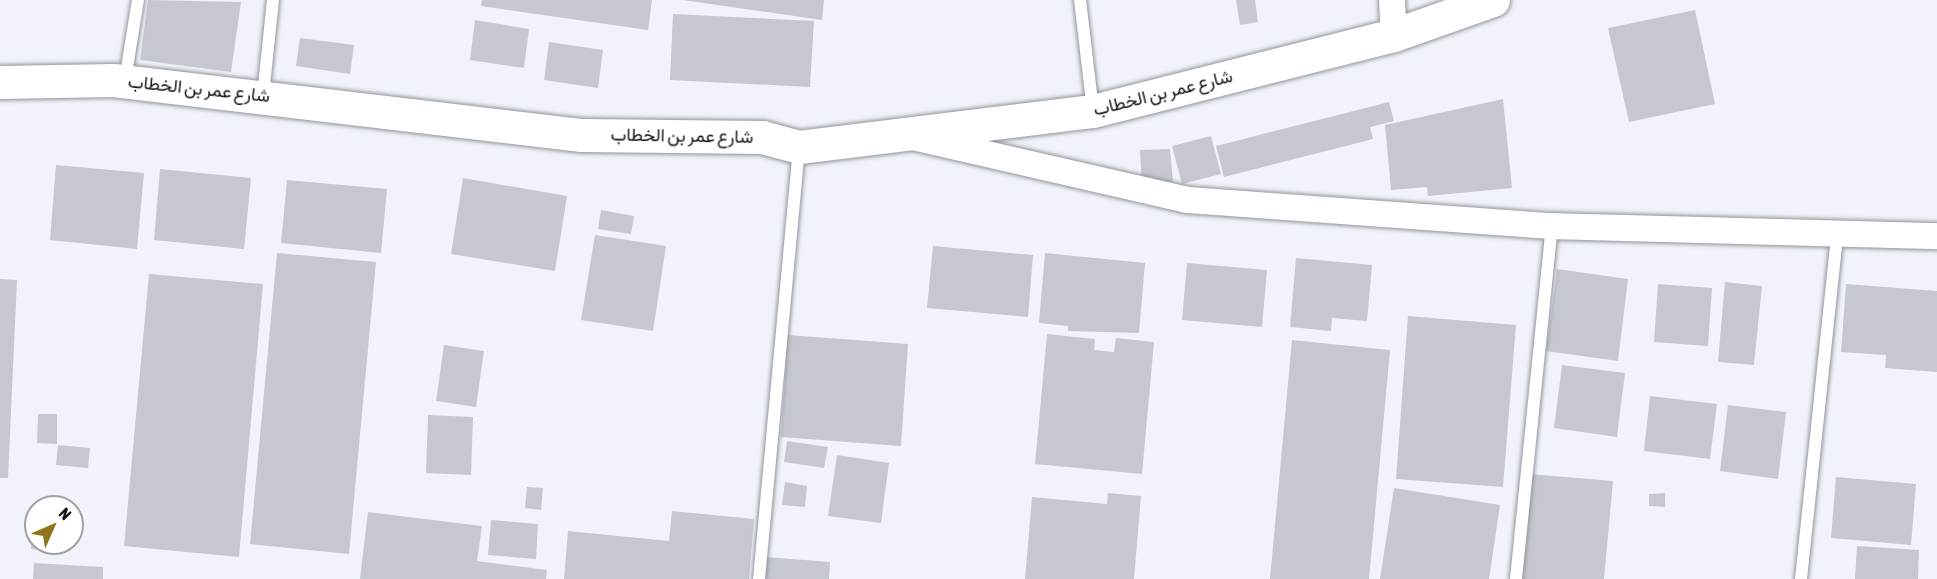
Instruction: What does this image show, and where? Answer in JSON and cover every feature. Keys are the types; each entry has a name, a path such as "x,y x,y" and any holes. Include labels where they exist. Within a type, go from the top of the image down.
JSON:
{"main road":[{"name":"شارع عمر بن الخطاب","path":"0,82 124,81 263,95 582,135 762,137 799,147 892,132 1093,111 1394,35 1493,0"}],"street":[{"path":"1392,0 1394,35"},
{"path":"892,132 1187,200 1552,226 1937,236"}],"lane":[{"path":"124,81 138,0"},
{"path":"263,95 273,0"},
{"path":"1080,0 1093,111"},
{"path":"759,579 799,147"},
{"path":"1516,579 1552,226"},
{"path":"1801,579 1836,234"}],"building":[{"path":"148,0 241,2 231,72 140,60"},
{"path":"482,0 652,0 648,30 481,6"},
{"path":"683,0 824,0 822,20"},
{"path":"1236,0 1255,0 1258,22 1240,25"},
{"path":"1695,10 1715,104 1629,122 1608,28"},
{"path":"673,14 814,21 810,87 670,80"},
{"path":"475,20 529,29 524,68 470,60"},
{"path":"300,38 354,45 350,74 296,66"},
{"path":"549,42 603,50 598,88 544,80"},
{"path":"1503,99 1512,188 1428,196 1427,187 1391,190 1385,125"},
{"path":"1389,102 1394,121 1370,127 1373,139 1224,177 1216,146"},
{"path":"1211,136 1221,174 1182,184 1172,146"},
{"path":"1170,149 1173,182 1142,184 1140,150"},
{"path":"56,165 144,173 137,249 50,240"},
{"path":"160,169 251,178 244,249 154,240"},
{"path":"463,178 567,196 555,271 451,254"},
{"path":"287,180 387,189 381,253 281,243"},
{"path":"601,210 634,216 631,234 598,229"},
{"path":"595,235 666,246 653,331 581,320"},
{"path":"933,246 1033,255 1028,317 927,308"},
{"path":"277,253 376,262 349,554 250,544"},
{"path":"1045,253 1145,263 1139,333 1068,331 1068,326 1039,323"},
{"path":"1296,258 1372,265 1367,321 1332,318 1331,331 1290,327"},
{"path":"1187,263 1267,270 1262,327 1182,320"},
{"path":"1557,269 1628,279 1618,361 1546,351"},
{"path":"149,274 263,284 239,557 124,546"},
{"path":"0,279 17,280 8,478 0,478"},
{"path":"1725,282 1762,286 1754,365 1718,362"},
{"path":"1658,284 1712,288 1708,346 1654,342"},
{"path":"1846,284 1937,291 1937,372 1885,368 1886,355 1841,352"},
{"path":"1408,316 1516,325 1503,487 1396,479"},
{"path":"1047,334 1095,339 1094,350 1114,352 1116,338 1154,342 1142,474 1035,464"},
{"path":"788,335 908,344 901,446 781,437"},
{"path":"1292,340 1390,350 1369,579 1270,579"},
{"path":"444,345 484,351 476,407 436,401"},
{"path":"1562,365 1625,373 1617,437 1554,428"},
{"path":"1650,396 1717,404 1710,459 1644,451"},
{"path":"1728,405 1786,412 1778,479 1720,471"},
{"path":"38,414 57,414 57,444 37,443"},
{"path":"428,415 473,417 471,475 426,473"},
{"path":"787,441 828,447 824,468 784,462"},
{"path":"58,445 90,448 88,468 56,465"},
{"path":"837,455 889,463 881,523 828,516"},
{"path":"1530,474 1613,481 1604,579 1521,579"},
{"path":"1836,477 1916,484 1911,545 1831,538"},
{"path":"785,482 807,486 805,507 782,505"},
{"path":"527,487 543,488 541,510 525,508"},
{"path":"1394,488 1500,505 1489,579 1380,579"},
{"path":"1108,493 1141,496 1134,579 1025,579 1032,497 1107,504"},
{"path":"1665,493 1665,507 1649,506 1649,494"},
{"path":"672,511 754,519 749,579 564,579 568,531 669,541"},
{"path":"368,512 482,526 477,561 547,570 546,579 360,579"},
{"path":"491,520 538,524 536,559 488,555"},
{"path":"1857,546 1919,550 1918,579 1855,579"},
{"path":"766,557 830,562 829,579 764,579"},
{"path":"34,563 103,567 103,579 33,579"}]}
